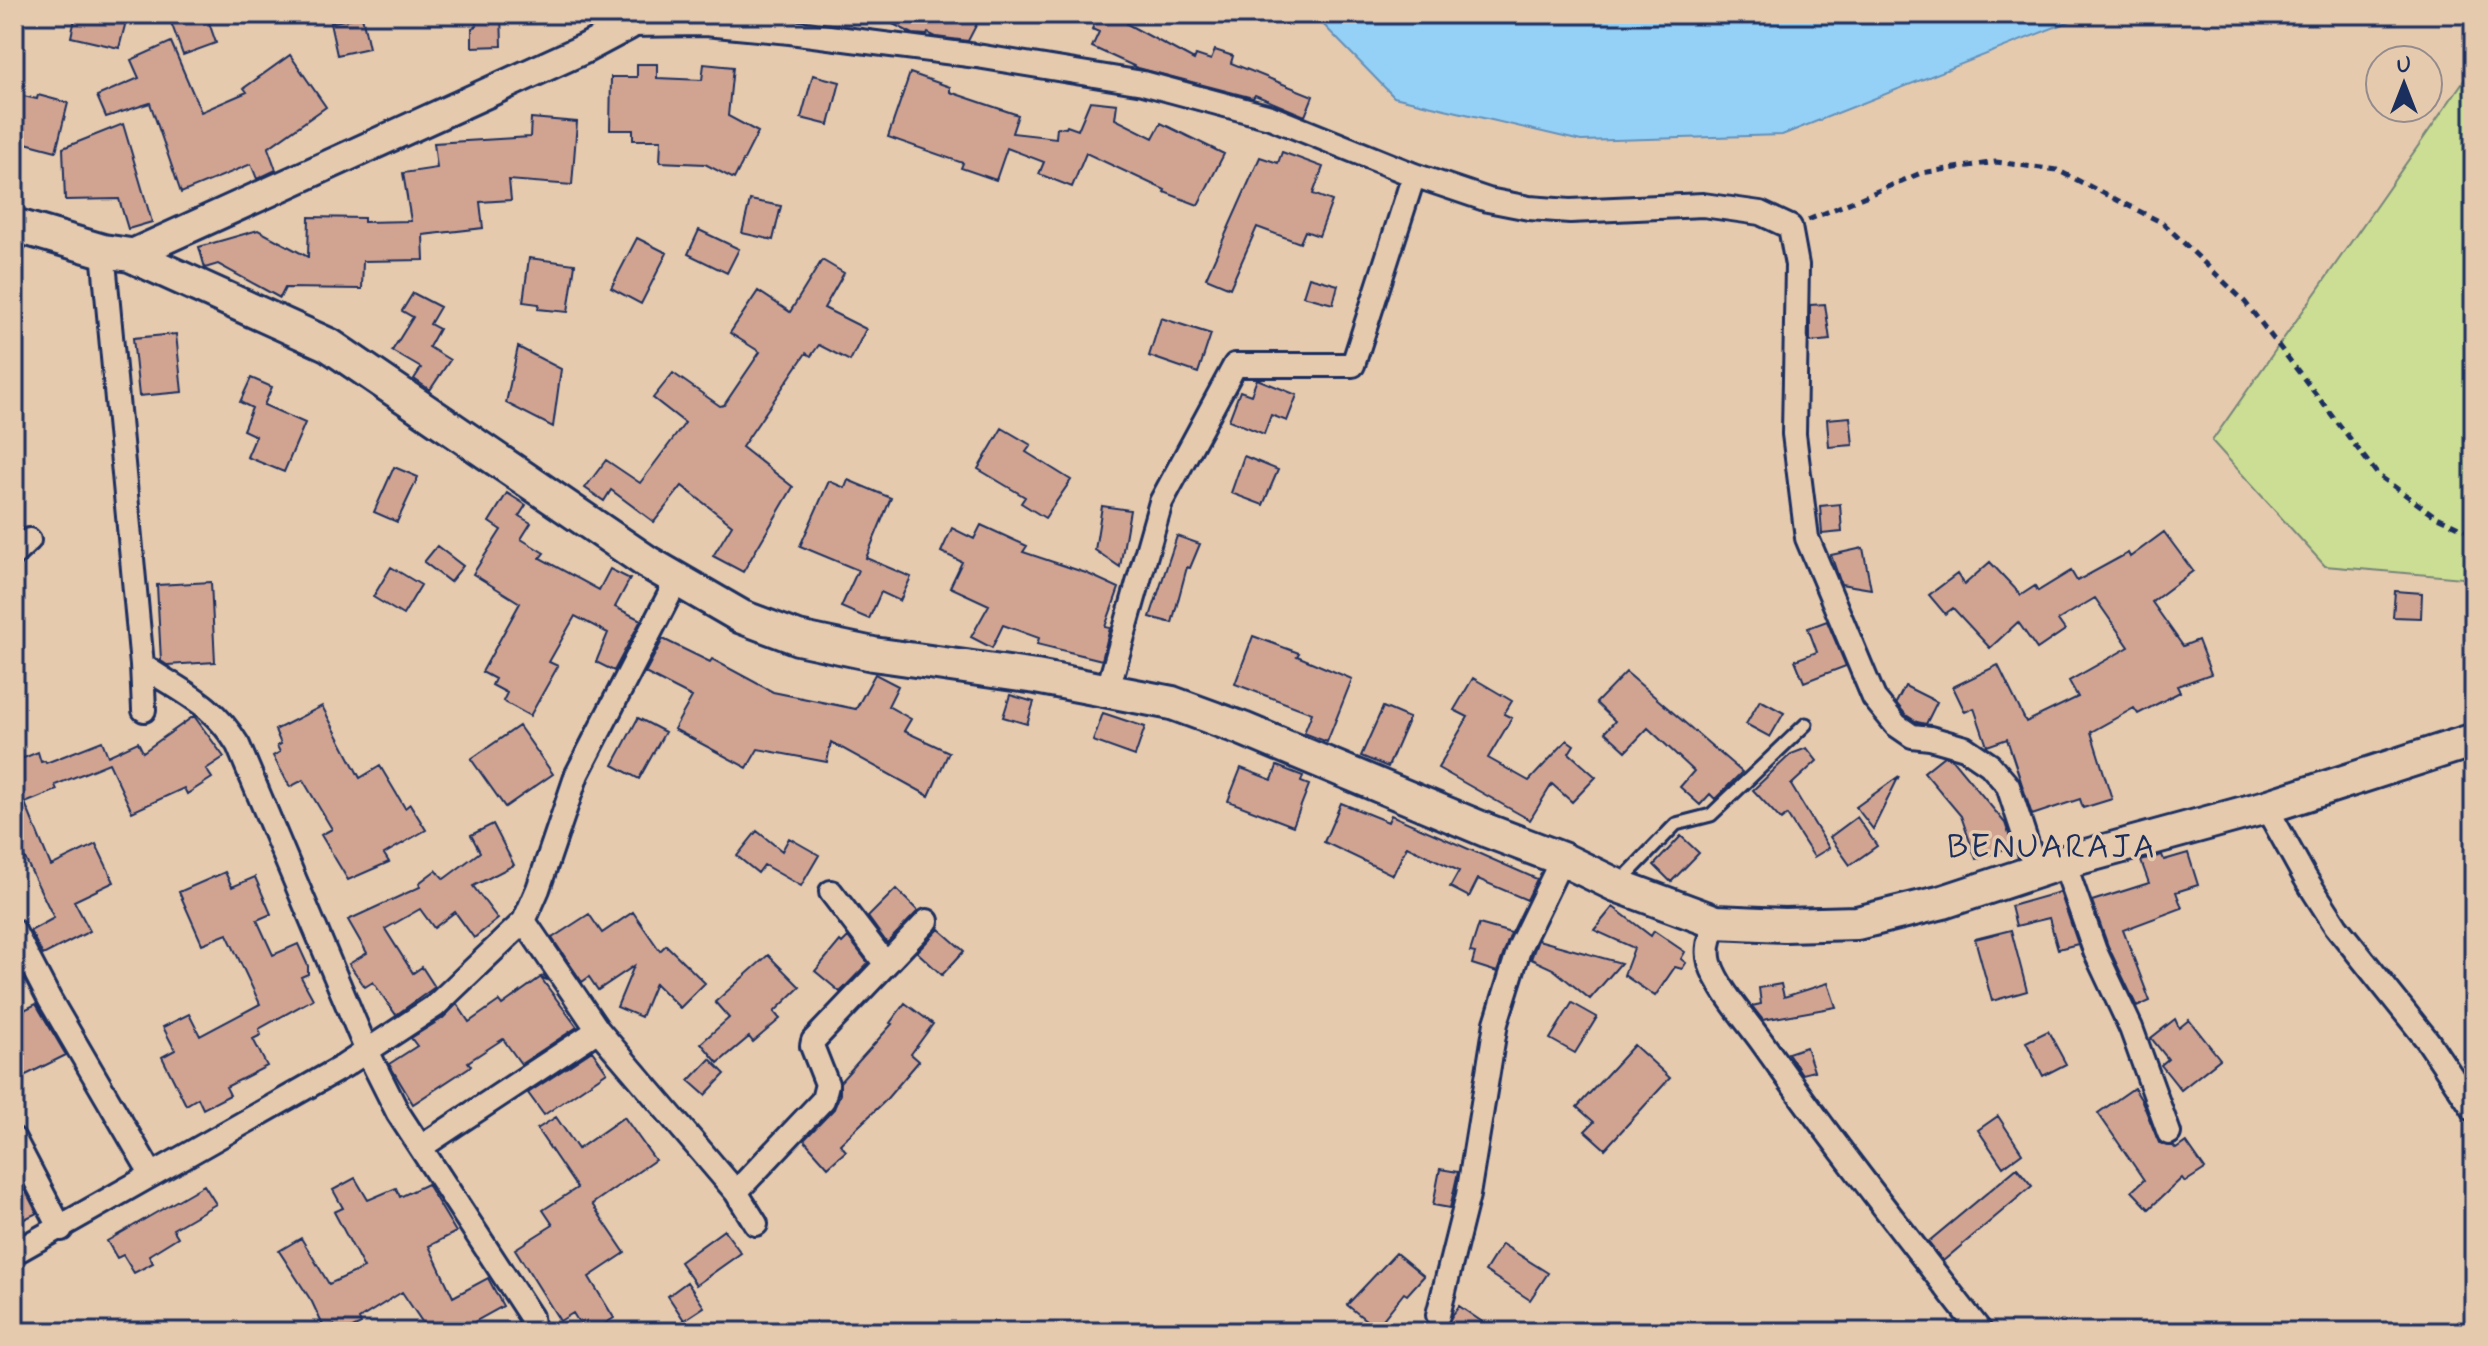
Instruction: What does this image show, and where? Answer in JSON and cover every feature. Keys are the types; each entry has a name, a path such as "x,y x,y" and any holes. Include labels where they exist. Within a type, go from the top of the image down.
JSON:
{"main road":[{"path":"14,225 116,253 329,345 677,580 742,617 798,638 873,654 1108,689 1186,708 1562,859 1616,885 1716,922 1784,925 1857,923 1943,902 2050,867 2266,807 2474,740"}],"street":[{"path":"144,710 116,253 584,49 628,20 705,24 779,22 1143,83 1270,117 1414,175 1488,200 1529,208 1614,210 1703,205 1760,213 1790,227 1797,265 1794,434 1807,538 1874,698 1896,725 1912,736 1965,748 1990,765 2008,786 2095,951 2131,1028 2169,1133"},
{"path":"1108,689 1161,502 1235,365 1353,365 1414,175"},
{"path":"14,1253 344,1066 435,1006 524,921 577,774 677,580"},
{"path":"142,665 198,698 224,721 238,745 366,1049 398,1113 531,1317 532,1325 527,1332"},
{"path":"2266,807 2336,926 2428,1041 2474,1110"},
{"path":"1438,1315 1468,1195 1496,1023 1520,946 1562,859"},
{"path":"831,892 885,963"},
{"path":"524,921 598,1030 736,1192 756,1224"},
{"path":"736,1192 823,1100 827,1084 812,1046 813,1041 927,921"},
{"path":"1716,922 1708,942 1708,952 1711,965 1725,989 1793,1087 1981,1332"},
{"path":"14,931 50,1000 152,1175"},
{"path":"421,1147 598,1030"},
{"path":"14,1139 61,1229"}],"lane":[{"path":"1616,885 1676,824 1711,815 1806,724"}],"path":[{"path":"1790,227 1921,173 1996,162 2057,170 2163,223 2245,302 2378,475 2435,516 2474,534"}],"green space":[{"path":"2474,66 2474,579 2325,566 2212,441 2433,124 2444,124 2444,109"}],"water":[{"path":"1313,14 2088,14 1782,135 1581,141 1394,97"}],"building":[{"path":"76,14 128,14 119,48 71,37"},
{"path":"168,14 206,14 216,43 183,55"},
{"path":"472,14 501,14 502,46 472,47 472,28 477,26"},
{"path":"873,14 982,14 968,41 928,33 913,34"},
{"path":"1099,14 1132,14 1127,24 1194,60 1196,55 1211,60 1215,50 1233,56 1231,63 1313,96 1305,116 1255,95 1253,98 1138,68 1092,47 1099,32 1092,29"},
{"path":"362,16 369,48 337,55 330,23"},
{"path":"171,42 201,112 247,92 244,88 290,55 326,107 268,148 276,170 257,179 251,164 181,193 150,103 106,117 97,96 139,78 131,60"},
{"path":"637,64 657,64 657,78 702,80 704,64 733,67 728,116 758,132 734,179 705,164 660,162 661,140 633,140 633,130 610,130 611,77 637,77"},
{"path":"910,73 950,87 950,92 1018,115 1012,133 1056,138 1057,127 1067,126 1078,130 1090,101 1117,104 1115,119 1153,138 1161,123 1224,154 1198,205 1164,192 1086,153 1072,187 1039,174 1044,162 1007,148 996,180 961,168 963,163 888,137"},
{"path":"813,75 840,82 829,125 801,118"},
{"path":"14,94 37,99 38,95 68,103 56,151 14,140"},
{"path":"531,118 577,122 572,185 509,180 511,200 480,202 483,228 423,235 424,260 363,261 362,289 285,288 280,298 218,264 205,268 199,247 258,230 308,257 309,217 364,218 364,222 411,221 403,173 437,168 434,143 530,137"},
{"path":"123,124 152,222 128,229 119,199 65,200 63,148"},
{"path":"1282,152 1323,167 1313,194 1332,201 1319,236 1305,231 1300,243 1257,227 1230,288 1206,278 1260,157 1278,163"},
{"path":"750,200 781,206 773,240 742,233"},
{"path":"699,230 739,249 727,273 688,254"},
{"path":"637,238 667,253 641,304 611,288"},
{"path":"529,258 575,264 568,312 538,309 539,304 523,302"},
{"path":"822,260 844,273 824,308 866,329 850,361 819,345 811,356 806,353 742,447 793,487 743,572 713,556 732,525 682,486 654,522 611,490 604,501 585,488 606,460 640,483 685,423 653,398 673,373 720,406 724,405 760,352 730,333 758,291 790,312"},
{"path":"1309,277 1338,285 1333,304 1303,296"},
{"path":"413,293 440,307 430,324 439,329 429,347 450,360 430,390 414,379 421,368 392,351 413,317 402,311"},
{"path":"1825,304 1830,340 1810,342 1810,305"},
{"path":"1161,318 1211,334 1198,373 1149,356"},
{"path":"176,334 182,392 139,396 133,338"},
{"path":"518,347 561,369 553,427 506,403"},
{"path":"251,378 272,387 264,405 305,423 284,472 247,457 256,436 243,430 252,408 240,402"},
{"path":"1257,379 1297,395 1287,421 1271,415 1264,434 1229,420 1240,391 1251,395"},
{"path":"1850,417 1853,445 1829,447 1827,419"},
{"path":"1002,428 1031,445 1026,452 1071,480 1045,518 1021,503 1025,497 978,469"},
{"path":"1244,456 1278,470 1263,505 1231,493"},
{"path":"394,467 418,477 397,522 374,512"},
{"path":"848,480 891,498 866,558 911,577 900,601 881,592 869,619 841,607 858,570 800,546 829,481 845,488"},
{"path":"507,493 526,505 519,516 531,523 521,539 544,553 540,558 599,590 610,569 630,579 615,607 641,620 614,671 596,662 608,633 575,616 549,662 558,666 530,716 503,701 507,693 492,685 495,679 482,672 520,603 473,574 501,530 489,522"},
{"path":"1840,504 1842,532 1822,534 1820,506"},
{"path":"1102,506 1130,510 1120,567 1095,550"},
{"path":"981,525 1027,546 1023,552 1086,573 1119,588 1105,627 1110,628 1102,660 1037,644 1039,638 1003,625 992,648 971,637 989,605 950,587 962,562 941,552 952,528 974,539"},
{"path":"2164,532 2193,571 2152,602 2183,646 2198,640 2211,674 2177,686 2180,692 2138,714 2134,708 2091,732 2112,799 2083,808 2080,799 2032,815 2007,739 1987,746 1974,708 1965,712 1953,687 1998,665 2026,722 2078,697 2069,681 2129,647 2095,598 2058,620 2065,630 2037,649 2018,622 1990,648 1953,608 1945,614 1929,595 1957,574 1964,585 1990,562 2021,595 2035,586 2038,591 2071,571 2077,581 2128,553 2130,557"},
{"path":"1177,536 1200,544 1190,568 1187,567 1172,623 1150,617"},
{"path":"437,546 463,566 450,582 424,562"},
{"path":"1863,548 1871,589 1841,584 1831,555"},
{"path":"391,567 421,585 403,615 373,597"},
{"path":"211,582 215,662 167,665 161,661 157,585"},
{"path":"2395,591 2422,593 2421,618 2393,617"},
{"path":"1827,621 1846,666 1804,682 1795,660 1817,652 1808,628"},
{"path":"1253,636 1299,653 1297,656 1352,679 1327,742 1304,733 1312,713 1235,684"},
{"path":"663,639 710,662 712,659 773,692 856,709 875,674 898,686 888,706 911,719 904,731 949,752 929,796 831,742 827,762 758,749 747,768 674,729 692,697 645,673"},
{"path":"1626,672 1742,772 1715,799 1710,794 1700,805 1680,787 1694,771 1648,728 1626,751 1605,732 1615,721 1596,703"},
{"path":"1473,678 1512,701 1504,714 1512,718 1488,758 1529,781 1567,740 1574,745 1569,753 1596,777 1572,802 1552,784 1530,820 1438,768 1468,717 1454,710"},
{"path":"1905,686 1937,702 1926,724 1906,715 1896,703"},
{"path":"1010,695 1034,702 1027,724 1003,717"},
{"path":"1760,700 1784,713 1770,737 1746,724"},
{"path":"322,706 360,778 380,766 405,808 410,804 426,830 384,854 389,862 348,880 321,835 332,829 303,780 290,787 273,756 280,752 277,746 281,744 275,730"},
{"path":"1383,707 1409,718 1388,767 1361,756"},
{"path":"1103,713 1145,727 1135,756 1093,741"},
{"path":"194,716 224,757 206,769 212,778 187,794 184,788 132,812 109,763 55,785 57,790 25,803 51,866 96,844 114,882 74,901 90,931 43,955 30,931 54,918 20,848 14,850 14,773 20,771 16,761 38,752 41,762 46,763 102,741 108,756 138,742 143,752"},
{"path":"638,718 665,732 639,779 613,765"},
{"path":"519,726 553,774 505,807 471,759"},
{"path":"1807,748 1817,761 1791,785 1829,848 1814,857 1787,815 1781,820 1753,790 1791,754"},
{"path":"1944,756 1952,759 2005,823 2013,846 1976,859 1961,816 1924,772"},
{"path":"1277,766 1303,776 1301,782 1309,785 1293,826 1228,801 1241,768 1272,780"},
{"path":"1899,776 1873,829 1856,807"},
{"path":"1341,803 1388,822 1391,815 1537,879 1527,900 1478,879 1469,897 1450,887 1459,871 1407,846 1393,875 1324,842"},
{"path":"1857,817 1877,846 1850,865 1830,837"},
{"path":"493,824 514,865 473,886 498,919 474,938 455,912 434,928 420,909 385,929 413,973 422,967 435,987 396,1015 373,982 365,987 349,964 367,953 348,920 420,887 419,883 436,870 444,879 480,852 471,835"},
{"path":"757,831 782,851 789,838 819,855 801,886 764,865 758,873 737,856"},
{"path":"1681,836 1699,853 1671,882 1654,865"},
{"path":"2188,853 2198,885 2176,892 2182,908 2123,930 2150,1001 2137,1007 2108,946 2092,901 2149,883 2141,861 2162,855 2164,860"},
{"path":"225,872 232,887 255,877 271,914 257,920 273,955 298,944 308,966 308,974 301,977 313,999 259,1029 261,1035 253,1039 267,1066 226,1087 230,1095 203,1109 198,1098 186,1105 162,1057 175,1050 163,1027 189,1014 200,1036 260,1004 227,934 202,944 179,892"},
{"path":"896,889 918,911 887,943 868,917"},
{"path":"2060,892 2078,944 2058,949 2049,918 2016,926 2011,906"},
{"path":"1613,907 1651,936 1654,931 1685,952 1681,959 1686,963 1682,969 1675,967 1655,996 1624,975 1634,948 1594,930"},
{"path":"633,912 660,951 666,945 705,983 680,1008 655,983 641,1017 617,1007 634,966 598,990 589,977 582,982 552,938 589,914 602,933"},
{"path":"1479,924 1511,933 1497,972 1472,964 1475,953 1470,952"},
{"path":"939,929 964,951 942,975 917,952"},
{"path":"2011,930 2027,991 1992,1001 1975,939"},
{"path":"848,937 868,963 840,992 815,971 840,941 842,943"},
{"path":"1538,940 1621,963 1590,999 1553,969 1531,959"},
{"path":"768,955 800,987 774,1012 780,1019 753,1042 749,1037 718,1063 701,1043 729,1018 715,1002"},
{"path":"544,975 547,980 541,978 577,1027 521,1064 503,1039 468,1062 471,1066 413,1104 389,1064 417,1046 411,1038 443,1018 457,1004 469,1022 499,1001 502,1005"},
{"path":"1828,983 1836,1007 1763,1020 1752,1006 1761,1004 1759,988 1781,984 1784,997"},
{"path":"905,1003 933,1024 911,1054 919,1061 884,1102 840,1144 846,1151 828,1167 804,1140 834,1109 840,1094 840,1082 892,1024"},
{"path":"1572,1003 1597,1017 1575,1053 1550,1039"},
{"path":"36,1004 66,1055 14,1081 14,1015"},
{"path":"2175,1019 2179,1028 2189,1020 2220,1059 2181,1090 2161,1065 2168,1059 2151,1038"},
{"path":"2048,1031 2066,1064 2043,1076 2026,1042"},
{"path":"1634,1045 1670,1078 1605,1149 1585,1131 1594,1122 1577,1107"},
{"path":"1806,1047 1814,1071 1802,1074 1788,1053"},
{"path":"592,1051 607,1072 544,1115 528,1093"},
{"path":"710,1059 725,1074 705,1095 689,1081"},
{"path":"2134,1088 2159,1143 2176,1149 2186,1142 2205,1169 2185,1182 2182,1178 2149,1209 2132,1191 2144,1180 2098,1113"},
{"path":"1998,1116 2022,1153 2003,1167 1978,1130"},
{"path":"556,1117 578,1149 624,1117 655,1160 592,1204 625,1253 589,1277 614,1318 591,1332 585,1332 573,1313 560,1321 515,1249 553,1225 543,1210 577,1188 537,1129"},
{"path":"2017,1168 2032,1186 1943,1261 1928,1242"},
{"path":"14,1169 37,1213 14,1224"},
{"path":"1440,1169 1458,1172 1450,1208 1433,1205"},
{"path":"355,1178 368,1200 396,1188 400,1197 427,1184 456,1232 429,1246 453,1297 488,1278 503,1306 456,1332 429,1332 402,1292 359,1319 361,1324 344,1332 337,1332 334,1325 325,1330 312,1302 279,1251 301,1238 329,1284 364,1268 334,1212 343,1208 333,1190"},
{"path":"204,1185 216,1204 173,1229 178,1237 149,1255 153,1263 134,1273 123,1255 117,1258 107,1241"},
{"path":"724,1230 741,1253 696,1285 680,1262"},
{"path":"1502,1244 1548,1273 1530,1300 1485,1271"},
{"path":"1396,1253 1424,1276 1407,1295 1404,1293 1376,1328 1347,1305"},
{"path":"687,1282 704,1307 684,1320 668,1296"},
{"path":"1459,1306 1497,1332 1441,1332"}],"district":[{"name":"BENUARAJA","path":"2052,847"}]}
